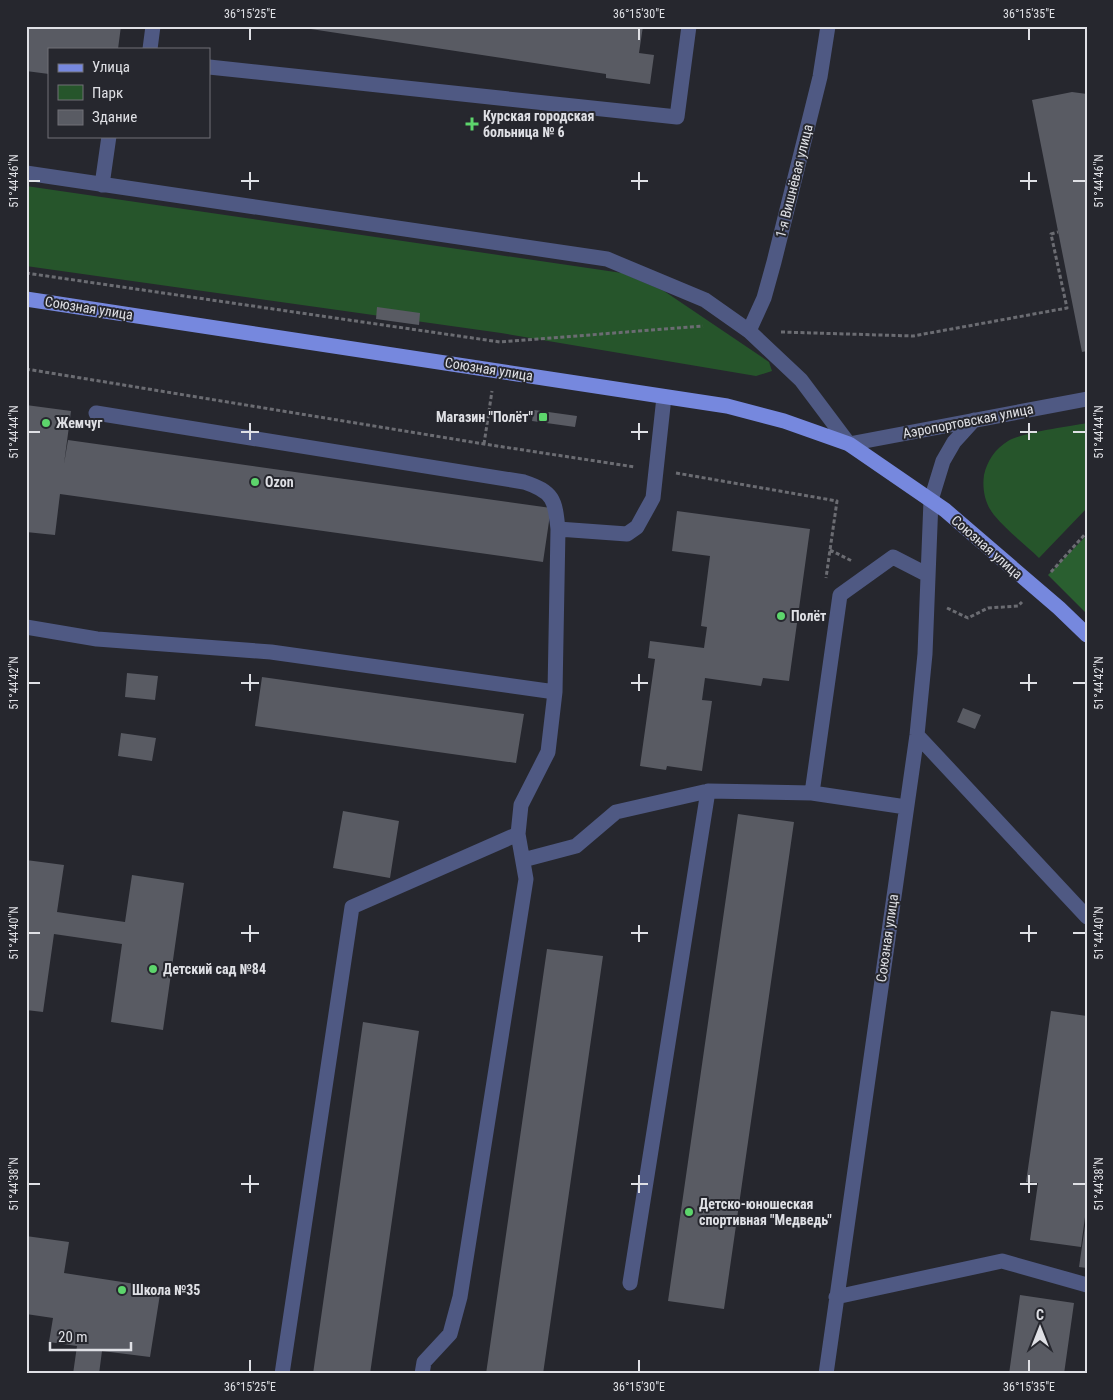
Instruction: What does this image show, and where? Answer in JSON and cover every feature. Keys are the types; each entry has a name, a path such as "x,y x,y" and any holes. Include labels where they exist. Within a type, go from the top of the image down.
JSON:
{"main road":[{"name":"Союзная улица","path":"26,299 727,406 784,421 849,444 931,500 1037,589 1087,635"}],"street":[{"path":"150,48 153,26"},
{"path":"210,67 677,117 689,26"},
{"name":"1-я Вишнёвая улица","path":"748,331 764,298 774,262 820,77 828,26"},
{"path":"102,185 109,138"},
{"path":"26,173 607,259 705,300 748,331 801,380 849,444"},
{"path":"558,530 627,534 637,527 653,498 664,397"},
{"name":"Аэропортовская улица","path":"849,444 1087,399"},
{"path":"96,413 524,482 541,488 555,502 558,530 556,692 548,752 521,805 518,834 526,879 460,1297 450,1334 424,1362 422,1374"},
{"path":"931,500 943,461 954,442 974,420"},
{"name":"Союзная улица","path":"826,1374 906,807 918,735 925,654 931,500"},
{"path":"812,793 840,595 892,558 928,575"},
{"path":"26,627 97,639 271,652 556,692"},
{"path":"918,735 1087,917"},
{"path":"630,1283 708,791"},
{"path":"523,860 576,846 616,812 708,791 812,793 906,807"},
{"path":"282,1374 352,907 518,834"},
{"path":"836,1297 1002,1261 1087,1285"}],"path":[{"path":"26,273 390,324"},
{"path":"1018,606 1037,589 1087,532"}],"green space":[{"path":"26,186 622,273 664,291 769,362 772,371 756,376 501,333 26,266"},
{"path":"1087,423 1087,508 1039,558 991,511 984,491 983,480 985,470 995,452 1008,441 1035,432"},
{"path":"1087,535 1087,614 1048,575"}],"building":[{"path":"26,26 121,26 118,48 48,48 48,74 26,71"},
{"path":"291,26 643,26 639,53 654,55 650,84 606,78 606,74"},
{"path":"1072,92 1087,94 1087,351 1082,352 1032,100"},
{"path":"377,307 420,313 419,325 376,319"},
{"path":"26,405 71,411 64,464 68,440 551,508 543,562 60,494 55,535 26,532"},
{"path":"534,410 577,416 575,427 532,421"},
{"path":"677,511 810,529 789,681 763,678 761,686 705,678 702,700 712,701 702,771 667,766 666,770 640,766 655,659 648,658 650,641 704,648 707,627 701,626 710,556 672,551"},
{"path":"127,673 158,676 155,700 125,697"},
{"path":"262,677 524,714 516,763 255,726"},
{"path":"963,708 981,715 975,729 957,722"},
{"path":"121,733 156,738 152,761 118,756"},
{"path":"343,811 399,821 390,878 333,868"},
{"path":"738,814 794,822 724,1309 668,1301"},
{"path":"26,860 64,865 57,912 125,922 132,875 184,883 163,1030 111,1022 122,944 54,934 43,1012 26,1010"},
{"path":"547,949 603,956 543,1374 486,1374"},
{"path":"1051,1011 1087,1016 1087,1202 1081,1247 1030,1240 1038,1183 1026,1182"},
{"path":"363,1022 419,1031 370,1374 313,1374"},
{"path":"1087,1219 1087,1268 1079,1267"},
{"path":"26,1236 69,1242 64,1273 161,1288 150,1357 102,1351 99,1374 73,1374 77,1346 49,1342 53,1318 26,1314"},
{"path":"1020,1295 1074,1303 1064,1374 1009,1374"}],"place":[{"name":"Курская городская больница № 6","path":"472,124"},
{"name":"Магазин \"Полёт\"","path":"543,417"},
{"name":"Жемчуг","path":"46,423"},
{"name":"Ozon","path":"255,482"},
{"name":"Полёт","path":"781,616"},
{"name":"Детский сад №84","path":"153,969"},
{"name":"Детско-юношеская спортивная \"Медведь\"","path":"689,1212"},
{"name":"Школа №35","path":"122,1290"}]}
